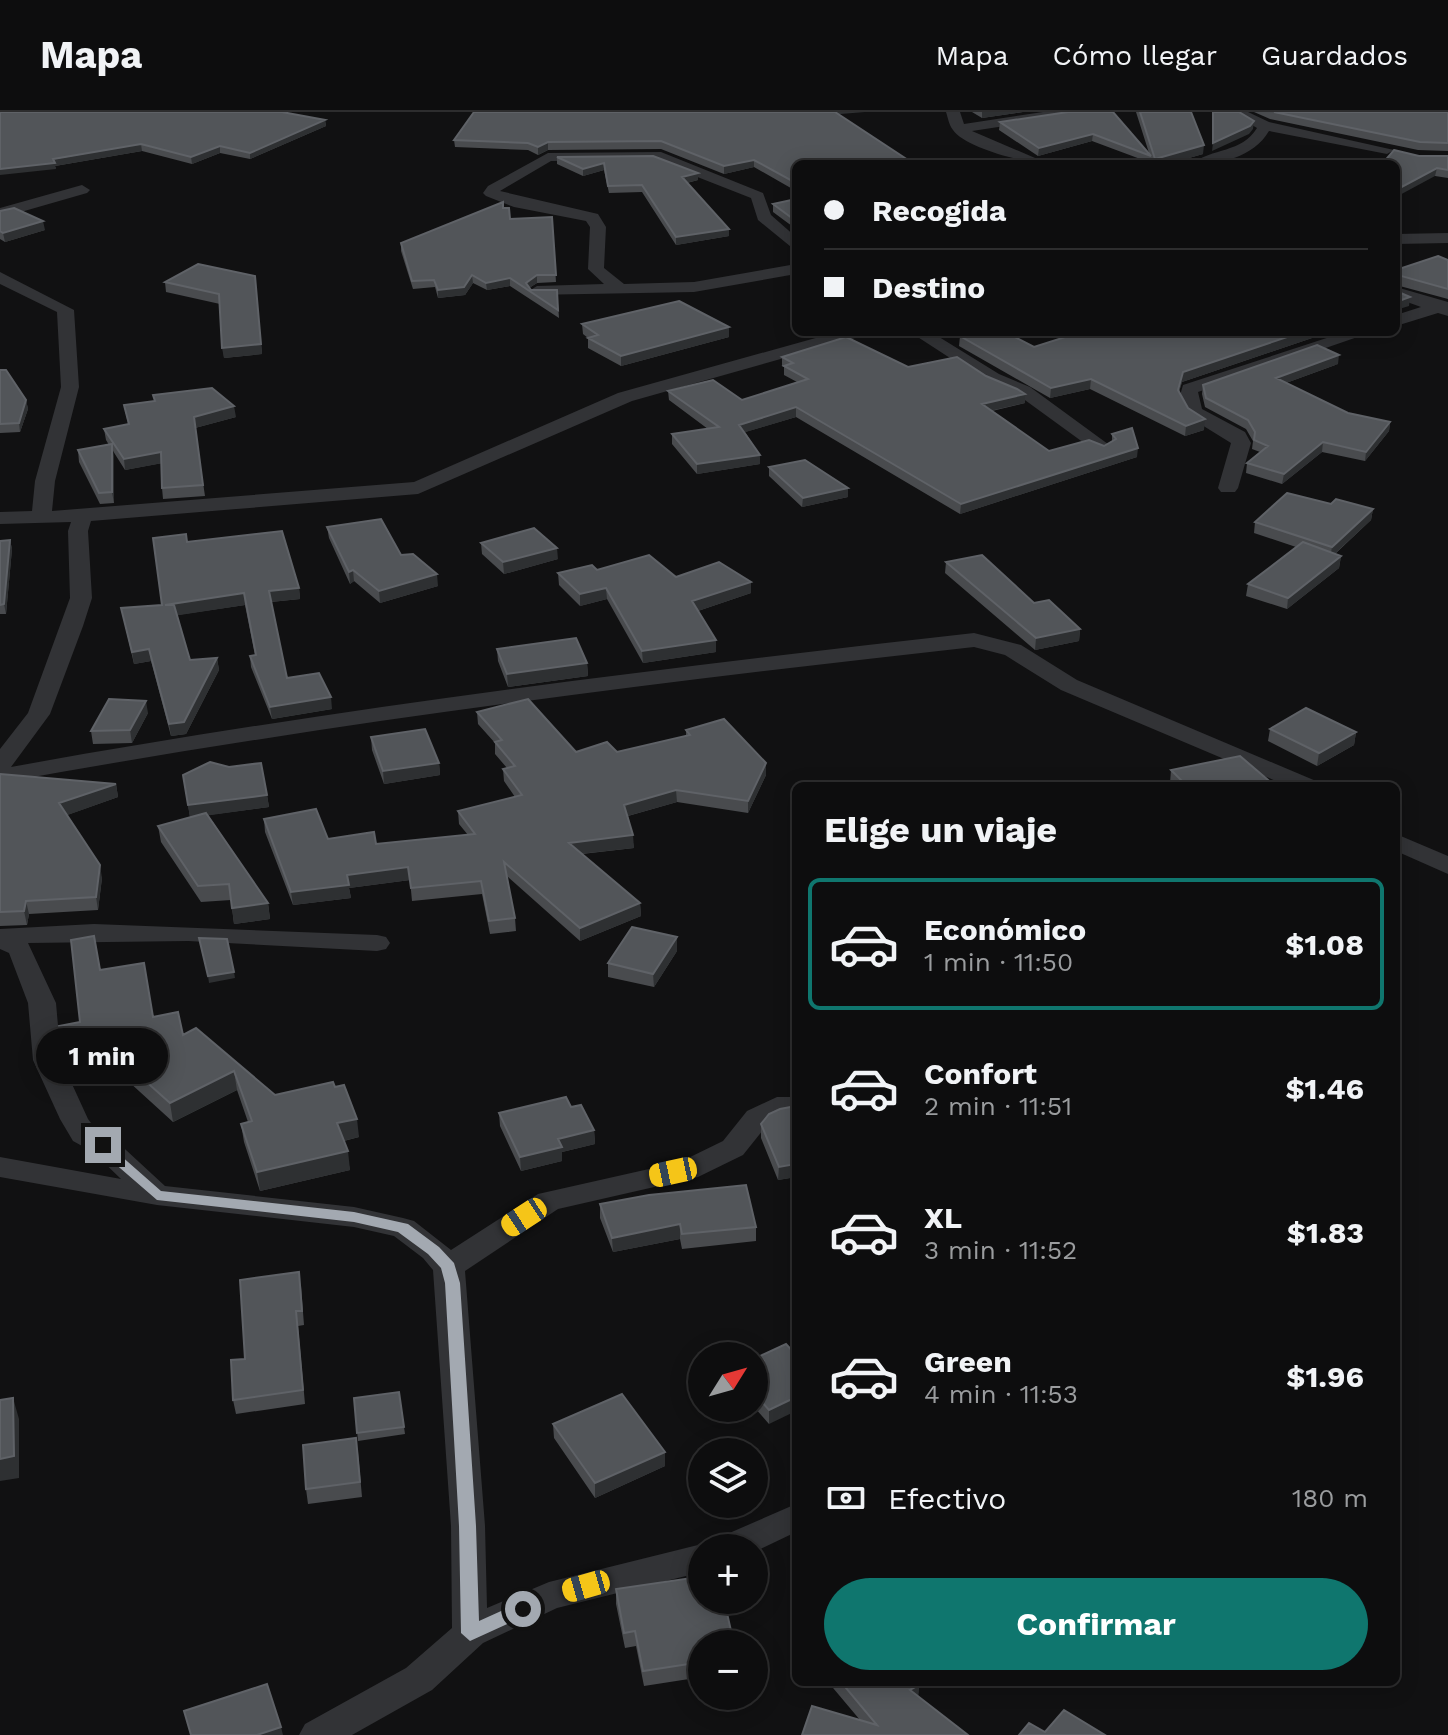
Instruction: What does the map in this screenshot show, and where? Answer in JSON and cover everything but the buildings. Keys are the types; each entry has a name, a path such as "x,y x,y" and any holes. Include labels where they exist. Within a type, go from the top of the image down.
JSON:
{"street":[{"path":"953,112 959,129 1032,160"},
{"path":"959,129 1071,112"},
{"path":"1237,112 1265,126 1395,152 1378,160"},
{"path":"1211,160 1244,149 1261,136 1265,126"},
{"path":"620,289 596,269 598,227 592,217 514,202 491,193 493,189 548,157 667,157 758,196 764,217 792,242"},
{"path":"0,213 82,190"},
{"path":"1400,239 1448,238"},
{"path":"537,291 694,287 792,270"},
{"path":"0,277 65,310 70,387 45,481 41,517"},
{"path":"1400,293 1444,308"},
{"path":"1400,320 1444,308"},
{"path":"0,518 83,516 418,488 625,397 842,336"},
{"path":"925,336 993,378 1024,391 1102,447"},
{"path":"1228,488 1241,443 1238,436 1192,412 1186,400 1189,389 1351,336"},
{"path":"0,765 39,714 72,626 81,598 78,531 83,516"},
{"path":"0,776 388,712 691,671 974,640 1013,650 1069,685 1299,782"},
{"path":"1400,843 1448,866"},
{"path":"0,938 55,932 224,934 377,943"},
{"path":"0,938 20,949 42,1003 47,1060 83,1134 103,1145 157,1195"},
{"path":"448,1267 549,1201 688,1170 733,1148 757,1118 787,1104"},
{"path":"0,1167 157,1195 354,1217 403,1228 434,1250 448,1267 452,1283 468,1526 470,1633"},
{"path":"760,1534 792,1519"},
{"path":"318,1735 416,1682 448,1660 470,1633 549,1596 688,1561"}],"route":[{"path":"103,1145 157,1195 354,1217 403,1228 434,1250 448,1267 452,1283 468,1526 470,1633 523,1609"}]}
